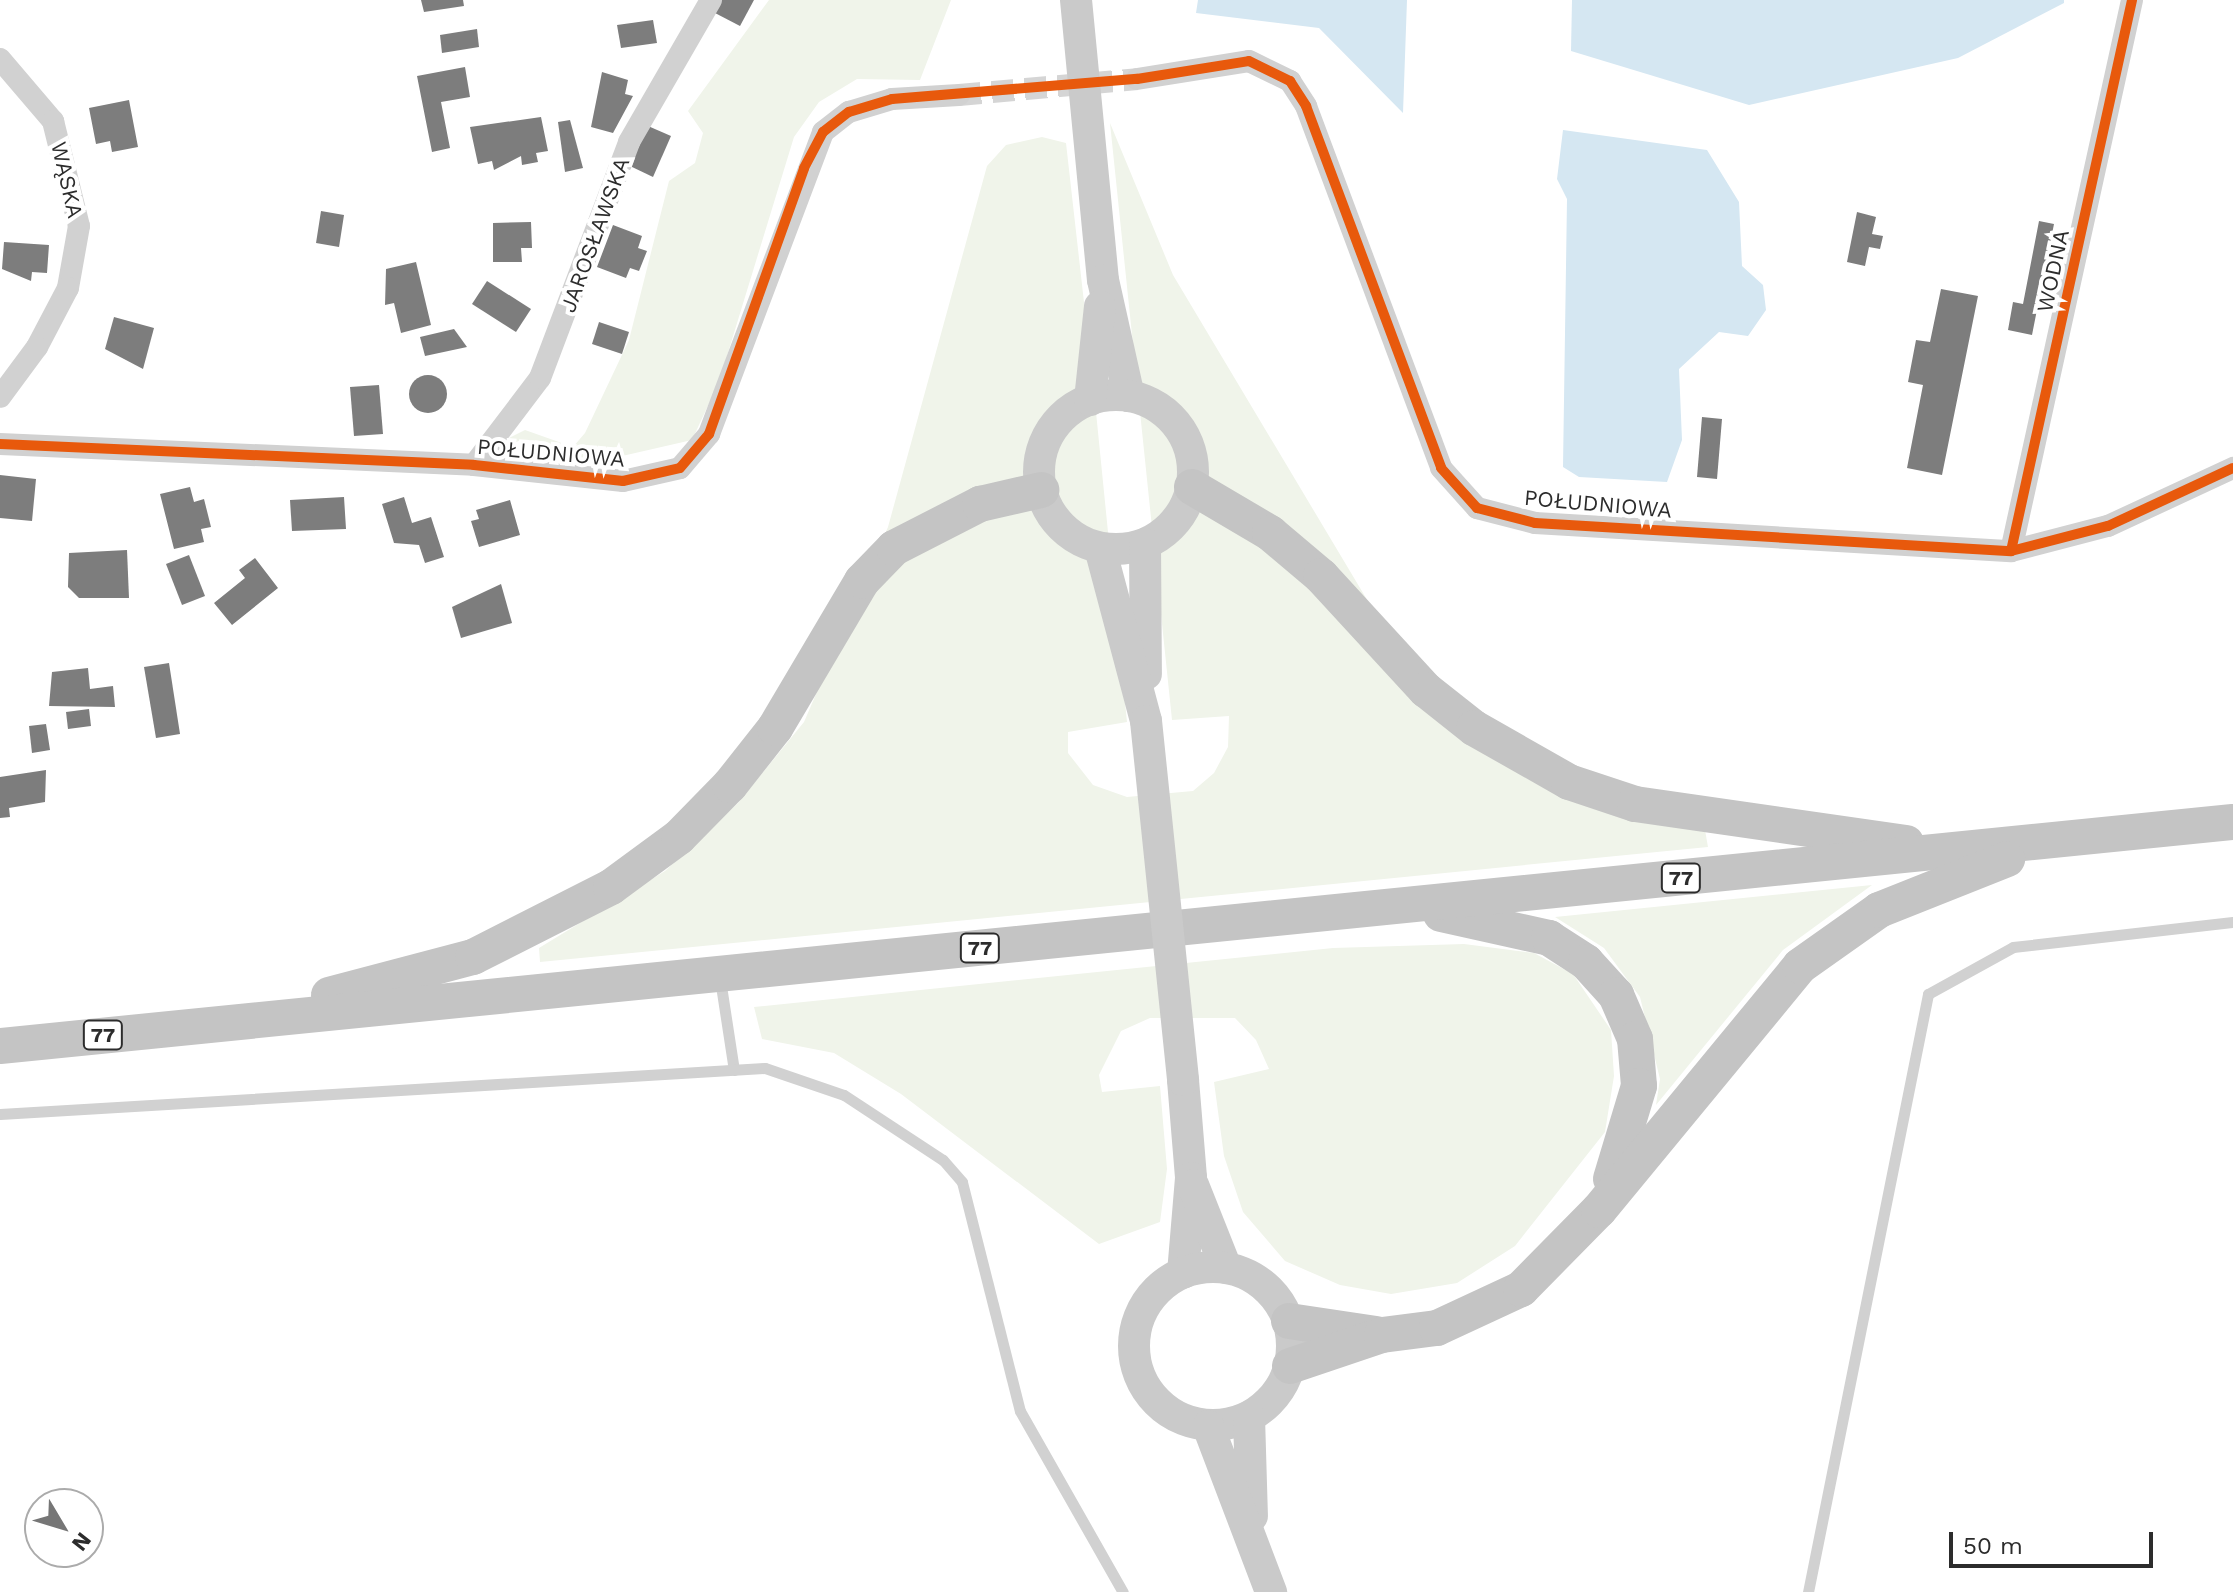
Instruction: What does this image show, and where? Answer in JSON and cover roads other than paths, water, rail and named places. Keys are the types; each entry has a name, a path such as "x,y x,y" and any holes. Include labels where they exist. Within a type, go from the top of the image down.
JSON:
{"main road":[{"path":"1076,0 1103,280 1129,396"},
{"path":"1090,400 1103,280"},
{"path":"1129,396 1157,407 1180,428 1192,456 1192,487 1180,515 1145,544 1100,548 1069,533 1041,490 1039,467 1054,426 1090,400 1129,396"},
{"path":"1192,487 1270,533 1321,576 1426,690 1474,728 1569,782 1635,804 1959,851"},
{"path":"206,1025 473,957 611,887 679,837 730,785 775,728 862,581 894,548 980,504 1041,490"},
{"path":"1145,544 1146,721 1191,1178 1183,1273"},
{"path":"1100,548 1146,721"},
{"name":"77","path":"0,1046 2233,822"},
{"path":"1290,1366 1382,1335 1482,1313 1521,1289 1599,1210 1809,959 1879,910 2057,840"},
{"path":"1402,906 1549,938 1586,962 1616,995 1635,1039 1639,1086 1599,1210"},
{"path":"1191,1178 1226,1268"},
{"path":"1226,1268 1265,1286 1289,1321 1290,1366 1268,1405 1249,1417 1208,1426 1159,1405 1135,1359 1144,1308 1183,1273 1226,1268"},
{"path":"1289,1321 1382,1335"},
{"path":"1249,1417 1253,1540"},
{"path":"1208,1426 1271,1592"}],"street":[{"name":"JAROSŁAWSKA","path":"474,465 540,378 629,142 711,0"},
{"name":"WODNA","path":"2011,551 2132,0"},
{"name":"WĄSKA","path":"0,59 53,121 79,226 68,288 37,347 0,397"},
{"name":"POŁUDNIOWA","path":"1137,79 1249,61 1290,81 1306,106 1441,468 1477,508 1535,523 2011,551 2108,526 2233,468"},
{"name":"POŁUDNIOWA","path":"0,444 474,465 623,481 680,468 709,434 823,132 849,112 892,99 959,95"}],"lane":[{"path":"1808,1592 1928,994 2013,947 2233,922"},
{"path":"719,974 734,1070"},
{"path":"0,1114 765,1068 844,1095 943,1160 962,1182 1020,1411 1123,1592"}],"water":[{"path":"1198,0 1407,0 1403,113 1319,28 1196,13"},
{"path":"1572,0 2064,0 2064,3 1958,58 1749,105 1571,51"},
{"path":"1563,130 1707,150 1739,202 1742,266 1763,285 1766,310 1748,336 1719,332 1679,369 1682,440 1667,482 1579,477 1563,467 1567,199 1557,179"}],"tunnel":[{"path":"959,95 1137,79"}]}
